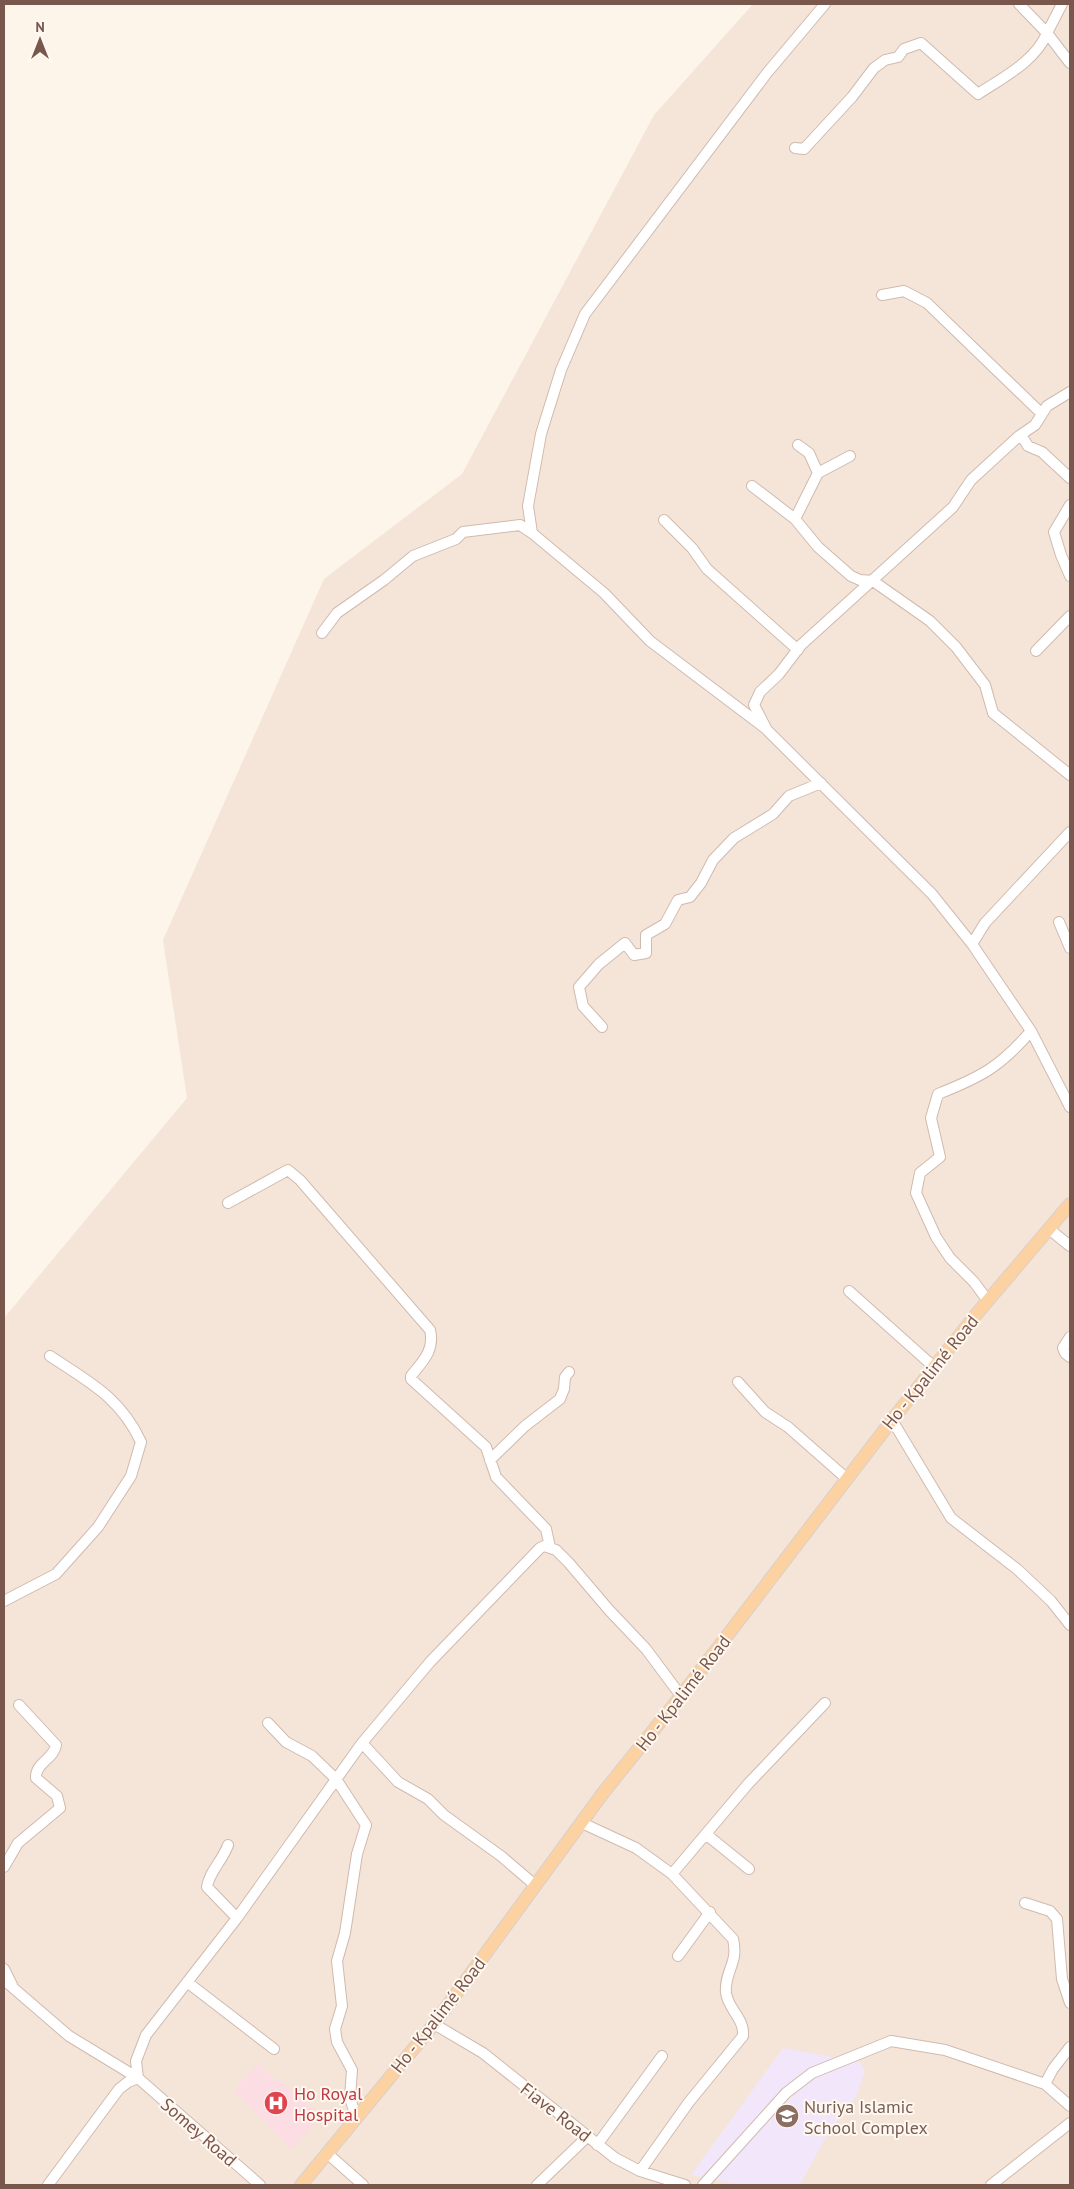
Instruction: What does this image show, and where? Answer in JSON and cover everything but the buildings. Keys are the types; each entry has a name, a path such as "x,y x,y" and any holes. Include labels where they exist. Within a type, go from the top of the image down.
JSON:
{"main road":[{"name":"Ho - Kpalimé Road","path":"301,2185 434,2024 582,1823 846,1478 934,1367 1070,1204"}],"street":[{"path":"532,534 528,506 541,434 561,370 585,314 767,72 825,4"},
{"path":"1019,4 1047,33 1070,63"},
{"path":"795,148 804,149 852,97 874,68 885,60 898,56 912,45 921,43 978,94 1007,76 1031,54 1047,33 1062,4"},
{"path":"882,295 904,291 927,303 1042,414"},
{"path":"768,730 754,705 760,692 779,674 798,650 953,507 971,480 1021,434 1035,426 1047,406 1070,392"},
{"path":"1021,434 1028,446 1042,452 1070,478"},
{"path":"798,445 809,453 818,473"},
{"path":"795,519 818,473 850,456"},
{"path":"752,486 795,519 818,547 851,576 860,580 873,581 930,621 956,647 984,685 993,713 1070,775"},
{"path":"1070,505 1054,532 1070,576"},
{"path":"664,520 692,548 707,569 798,650"},
{"path":"322,633 337,613 384,580 413,556 456,539 463,532 520,525 604,593 650,641 768,730 932,894 972,944 1030,1031 1070,1107"},
{"path":"1036,651 1070,616"},
{"path":"602,1027 584,1006 579,987 598,964 625,943 634,955 646,953 646,935 665,924 678,900 690,897 702,883 713,860 734,838 773,814 789,796 821,783"},
{"path":"972,944 985,923 1070,832"},
{"path":"1059,922 1070,948"},
{"path":"988,1301 974,1282 946,1251 936,1236 916,1193 920,1173 940,1157 931,1118 938,1094 977,1078 993,1068 1030,1031"},
{"path":"228,1203 288,1170 300,1180 430,1330 432,1345 429,1353 411,1376 411,1379 475,1436 488,1451 496,1477 546,1529 550,1547 569,1563 609,1610 646,1649 681,1696"},
{"path":"1049,1229 1070,1246"},
{"path":"849,1290 934,1367"},
{"path":"1070,1337 1063,1348 1070,1357"},
{"path":"4,1601 56,1574 98,1527 131,1476 140,1442 130,1419 106,1394 50,1356"},
{"path":"490,1460 525,1426 560,1399 564,1389 565,1377 569,1372"},
{"path":"738,1382 765,1412 788,1427 846,1478"},
{"path":"892,1420 951,1518 1017,1569 1051,1601 1070,1625"},
{"path":"48,2185 119,2089 128,2082 138,2078 136,2061 146,2035 237,1918 362,1743 402,1693 529,1558 540,1548 550,1547"},
{"path":"672,1874 748,1784 825,1703"},
{"path":"4,1867 18,1843 60,1808 57,1796 36,1778 38,1769 55,1750 56,1745 19,1706"},
{"path":"268,1723 286,1742 312,1756 336,1779 366,1825 357,1854 345,1933 337,1961 342,2012 334,2030 337,2042 352,2070 350,2098 356,2117"},
{"path":"362,1743 398,1782 428,1799 444,1815 501,1856 536,1886"},
{"path":"582,1823 636,1848 672,1874 710,1912 733,1939 735,1946 736,1956 730,1969 726,1988 727,2000 744,2029 743,2036 689,2102 640,2171"},
{"path":"707,1834 749,1869"},
{"path":"228,1845 226,1853 208,1881 207,1887 237,1918"},
{"path":"1025,1903 1050,1911 1056,1919 1060,1963 1066,1994 1070,2003"},
{"path":"678,1956 710,1912"},
{"name":"Somey Road","path":"4,1968 8,1983 38,2011 69,2036 138,2078 260,2185"},
{"path":"187,1982 274,2049"},
{"name":"Fiave Road","path":"434,2024 483,2053 615,2158 640,2171 685,2185"},
{"path":"703,2185 786,2093 812,2073 891,2040 945,2050 1045,2084 1070,2106"},
{"path":"1045,2084 1053,2069 1070,2047"},
{"path":"597,2145 662,2056"},
{"path":"991,2185 1070,2123"},
{"path":"537,2185 587,2137"},
{"path":"328,2154 363,2185"}],"shaded area":[{"path":"753,4 1070,4 1070,2185 4,2185 4,1318 187,1098 163,940 324,579 462,474 654,115"},
{"name":"Nuriya Islamic School Complex","path":"783,2048 860,2062 865,2071 856,2097 827,2135 800,2185 741,2185 691,2175"},
{"name":"Ho Royal Hospital","path":"258,2064 322,2116 292,2150 234,2090"}],"place":[{"name":"Ho Royal Hospital","path":"276,2103"},
{"name":"Nuriya Islamic School Complex","path":"787,2116"}]}
